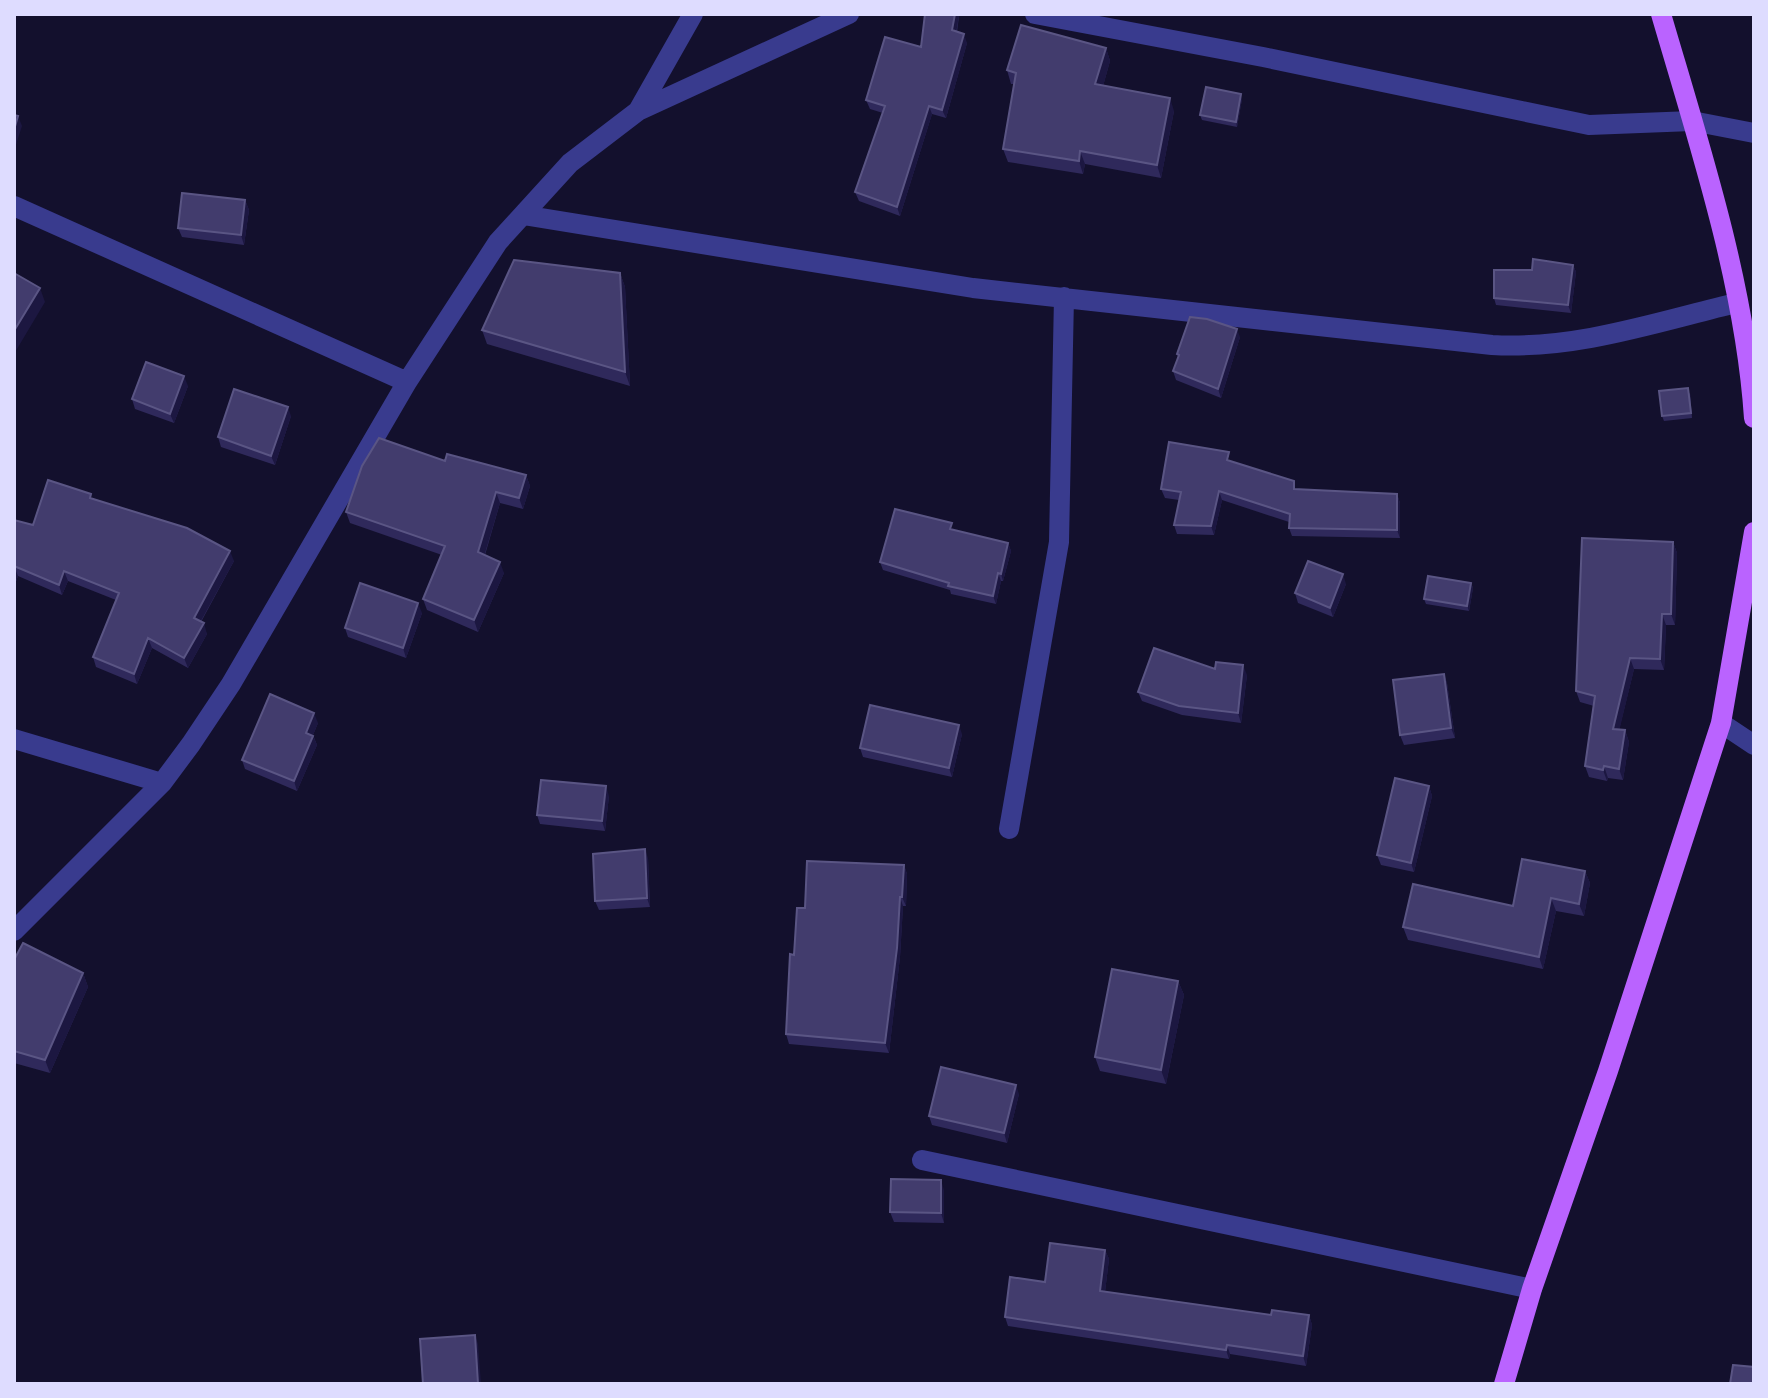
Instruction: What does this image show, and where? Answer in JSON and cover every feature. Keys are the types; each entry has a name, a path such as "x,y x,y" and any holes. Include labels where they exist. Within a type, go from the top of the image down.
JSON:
{"main road":[{"path":"1661,14 1722,231 1750,364 1754,418"},
{"path":"1504,1384 1532,1289 1608,1071 1721,723 1754,532"}],"street":[{"path":"638,111 693,14"},
{"path":"14,931 162,783 191,744 231,684 407,382 498,242 570,163 638,111 849,14"},
{"path":"1035,14 1263,57 1589,125 1692,121 1754,133"},
{"path":"14,206 407,382"},
{"path":"523,215 973,288 1519,346 1589,339 1736,303"},
{"path":"1009,829 1059,542 1064,297"},
{"path":"1721,723 1754,745"},
{"path":"14,739 162,783"},
{"path":"922,1160 1532,1289"}],"building":[{"path":"925,14 955,14 952,30 964,34 942,110 929,106 897,207 855,192 885,106 866,100 885,37 921,47"},
{"path":"1021,25 1106,48 1095,84 1170,98 1157,165 1080,151 1079,161 1003,149 1016,73 1007,70"},
{"path":"1206,87 1241,94 1236,122 1200,115"},
{"path":"182,193 245,200 241,235 178,228"},
{"path":"1533,259 1573,265 1568,305 1494,298 1494,270 1532,270"},
{"path":"514,260 620,273 625,372 482,330"},
{"path":"14,273 40,288 14,331"},
{"path":"1190,317 1237,329 1218,389 1173,371"},
{"path":"146,362 184,376 170,414 132,399"},
{"path":"1688,388 1691,413 1662,416 1659,391"},
{"path":"234,389 288,407 271,456 218,437"},
{"path":"379,438 445,461 447,454 526,475 519,498 496,492 478,552 500,562 474,620 423,599 445,546 346,512 362,466"},
{"path":"1169,442 1229,452 1227,460 1294,481 1294,489 1397,494 1397,530 1289,528 1290,514 1219,491 1211,526 1174,525 1181,492 1161,489"},
{"path":"48,480 91,494 90,498 187,528 230,551 194,618 204,623 184,658 148,638 134,674 93,657 119,593 64,571 59,585 14,566 14,520 33,525"},
{"path":"895,509 952,523 950,529 1008,543 993,596 948,586 949,583 880,562"},
{"path":"1582,538 1673,542 1671,614 1662,614 1660,659 1630,658 1613,729 1625,730 1619,769 1604,766 1603,770 1585,766 1595,696 1576,691"},
{"path":"1308,561 1343,574 1330,608 1295,593"},
{"path":"1428,576 1471,583 1467,606 1424,599"},
{"path":"360,583 418,603 403,648 345,628"},
{"path":"1154,648 1215,669 1216,662 1243,665 1238,713 1179,706 1138,692"},
{"path":"1444,674 1451,728 1400,735 1393,680"},
{"path":"270,694 314,713 306,733 313,736 294,781 242,760"},
{"path":"870,705 959,725 949,768 860,748"},
{"path":"1395,778 1429,786 1411,863 1377,855"},
{"path":"541,780 606,786 602,821 537,815"},
{"path":"645,849 647,898 595,901 593,854"},
{"path":"1522,859 1585,871 1579,904 1551,898 1539,957 1403,927 1413,884 1513,906"},
{"path":"807,861 904,865 885,1043 786,1034 790,954 794,955 797,908 805,908"},
{"path":"23,943 83,973 45,1060 14,1051 14,960"},
{"path":"1112,969 1178,981 1161,1070 1095,1057"},
{"path":"941,1067 1016,1085 1004,1133 929,1116"},
{"path":"891,1179 941,1180 941,1213 890,1212"},
{"path":"1050,1243 1105,1250 1100,1291 1271,1315 1272,1310 1309,1315 1303,1356 1227,1345 1226,1350 1005,1317 1010,1277 1045,1282"},
{"path":"475,1335 478,1384 423,1384 420,1339"},
{"path":"1733,1365 1754,1367 1754,1384 1730,1384"}]}
